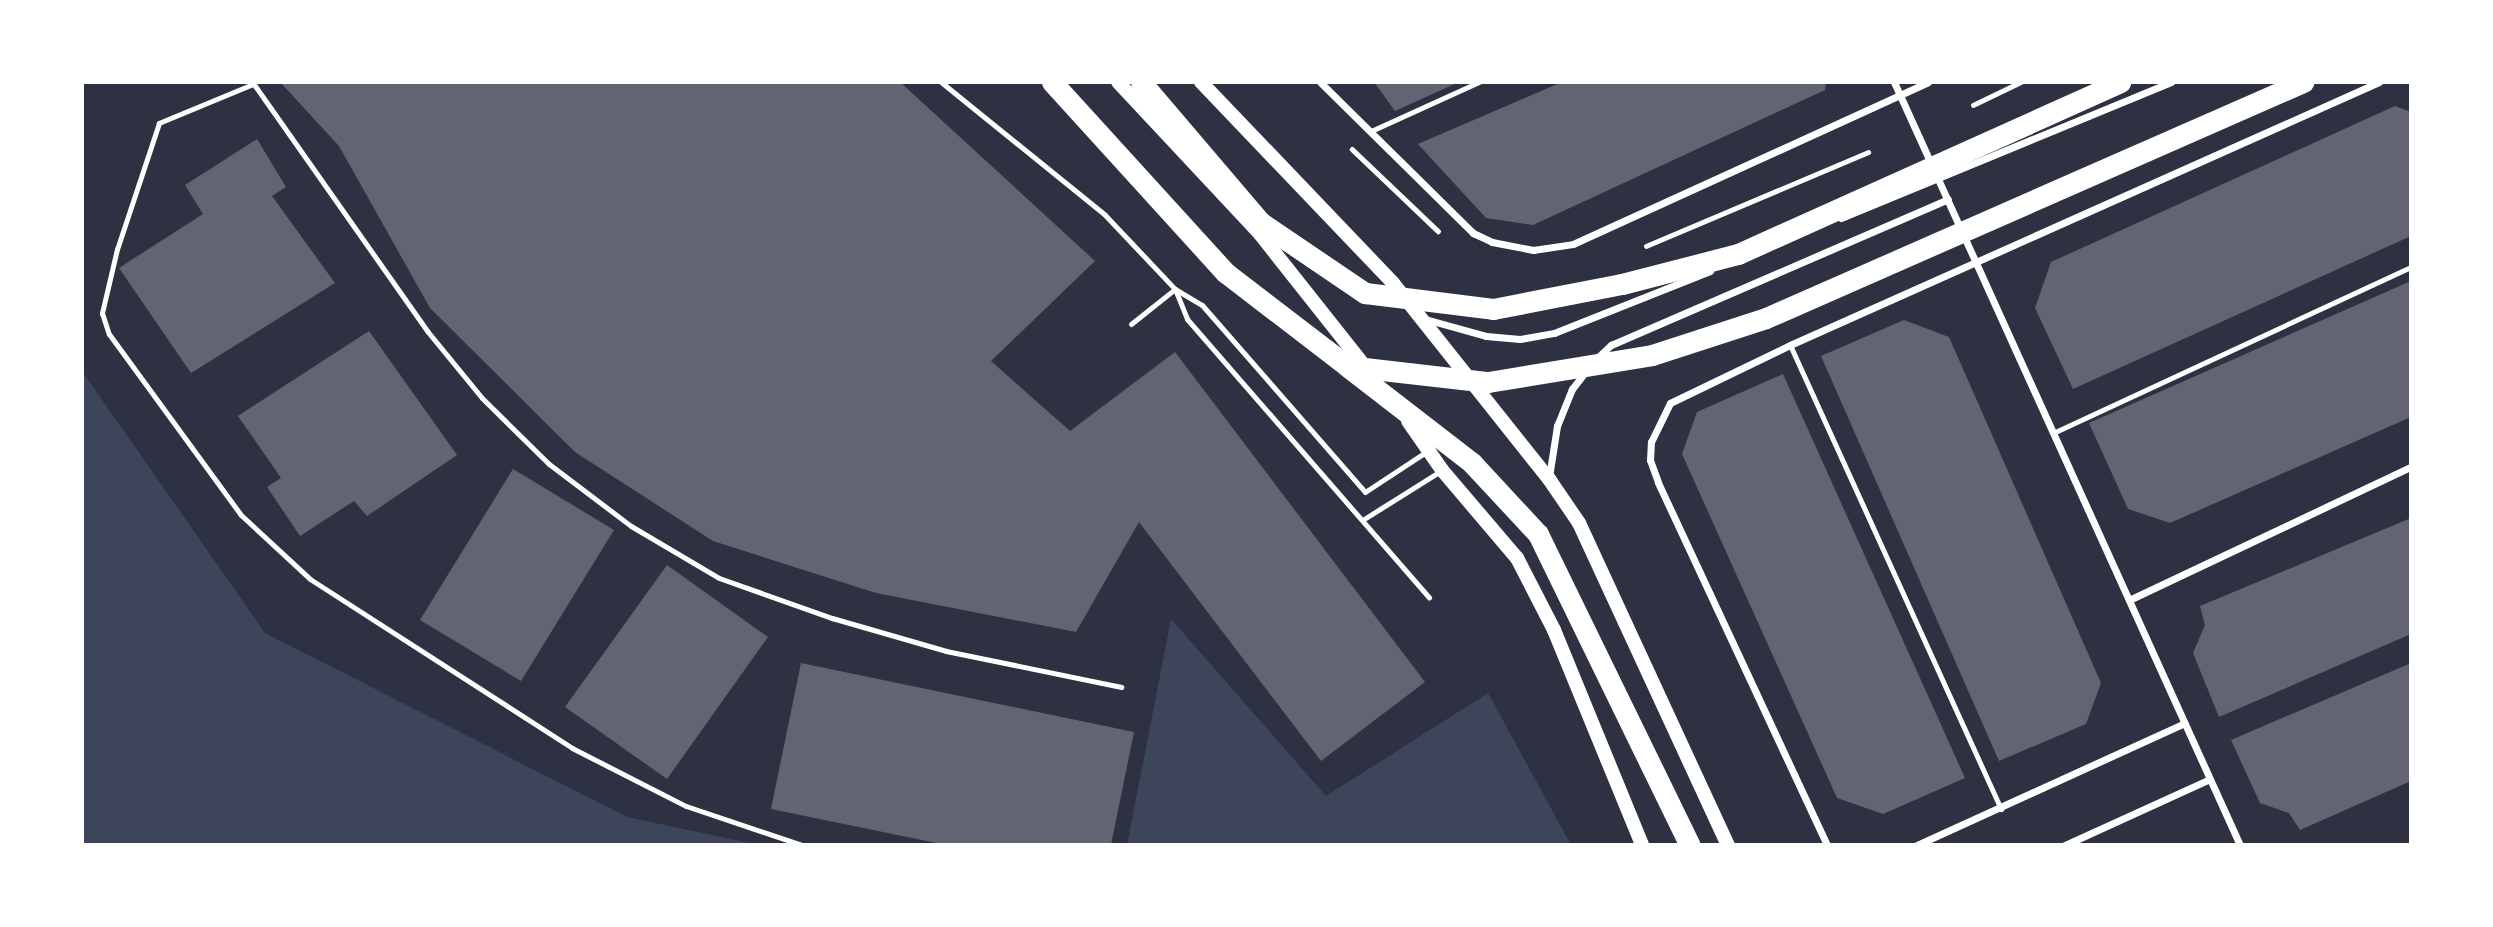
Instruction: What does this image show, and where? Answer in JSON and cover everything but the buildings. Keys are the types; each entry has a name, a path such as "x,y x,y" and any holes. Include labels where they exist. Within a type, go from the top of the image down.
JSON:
{"highway":[{"path":"1052,82 1226,273 1472,463 1538,534 1690,845"},
{"path":"1141,82 1260,222 1364,293 1493,309 1622,284 1738,254 2120,82"},
{"path":"1347,366 1488,382 1652,355 1766,318 2303,82"}],"main road":[{"path":"1118,82 1260,234 1442,470 1517,558 1554,630 1642,845"},
{"path":"1201,82 1425,319 1549,479 1579,523 1728,845"}],"street":[{"path":"1320,82 1473,233 1513,247 1553,250 1899,92 1928,82"},
{"path":"1894,82 2240,845"},
{"path":"1425,319 1486,335 1520,339 1554,333 1939,180 2171,82"},
{"path":"1827,845 1650,460 1657,424 1670,403 1790,345 1977,264 2379,82"},
{"path":"1549,479 1558,426 1572,389 1611,345 1948,199"},
{"path":"2129,600 2411,467"},
{"path":"1917,845 2185,723"},
{"path":"2065,845 2210,779"}],"lane":[{"path":"941,82 1105,215 1175,289 1202,305 1365,492 1429,450"},
{"path":"1371,131 1479,82"},
{"path":"802,845 686,806 572,748 310,579 241,515 109,334 102,313 117,249 159,123 253,83 428,332 482,398 549,464 631,526 719,578 832,618 946,651 1121,687"},
{"path":"2053,433 2411,267"},
{"path":"1131,324 1175,289"},
{"path":"1175,289 1187,319 1364,519 1429,597"},
{"path":"1790,345 2001,809"},
{"path":"1364,519 1442,470"}],"path":[{"path":"1973,105 2021,82"}],"shaded area":[{"path":"82,371 265,633 627,817 759,845 82,845"},
{"path":"1171,619 1326,796 1488,693 1571,845 1127,845"}]}
